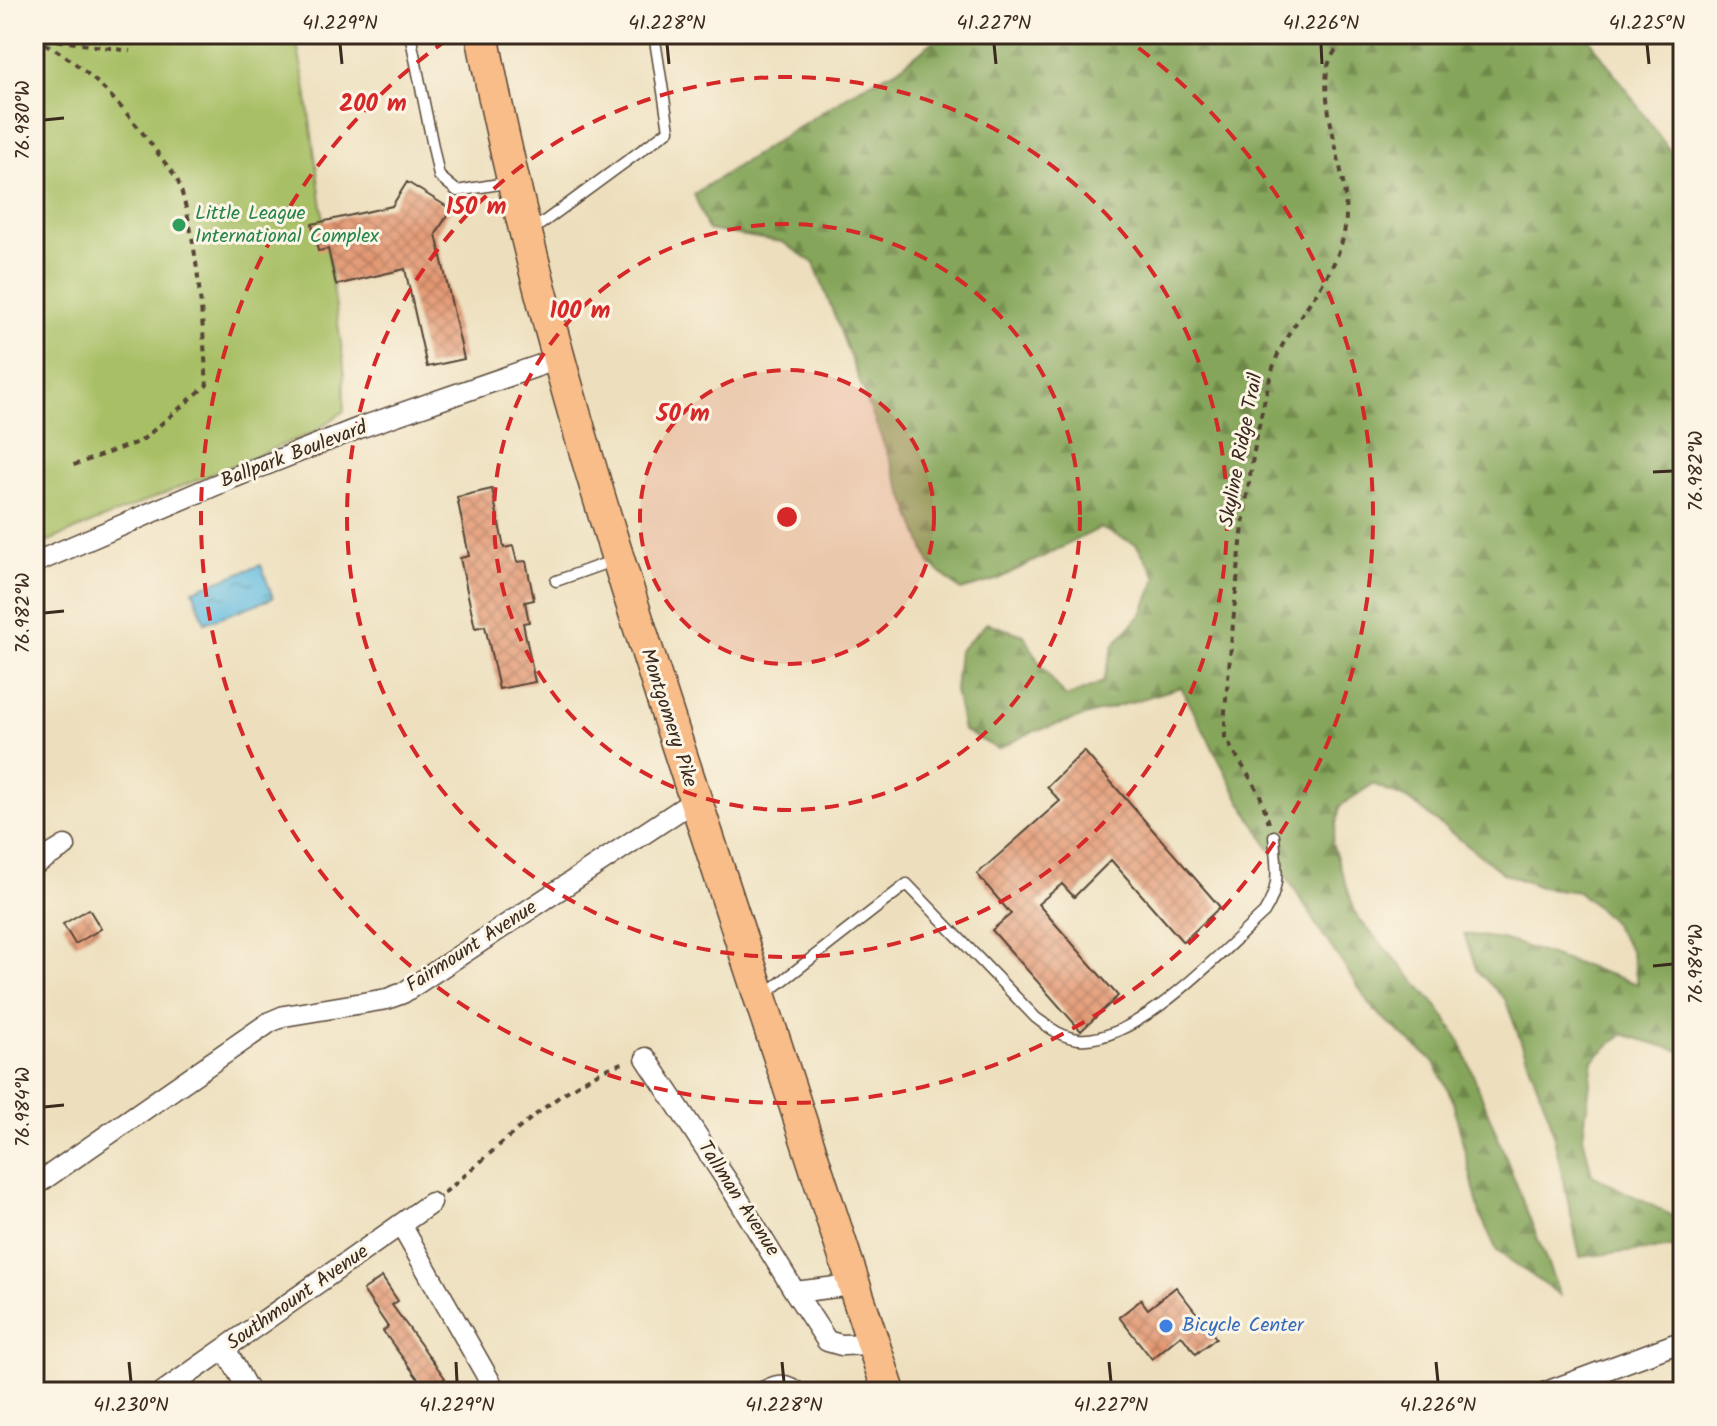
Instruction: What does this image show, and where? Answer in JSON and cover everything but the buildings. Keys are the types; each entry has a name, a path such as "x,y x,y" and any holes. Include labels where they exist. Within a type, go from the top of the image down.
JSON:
{"highway":[{"name":"Montgomery Pike","path":"482,34 513,181 558,359 617,560 889,1392"}],"street":[{"name":"Ballpark Boulevard","path":"34,563 359,428 558,359"},
{"name":"Fairmount Avenue","path":"34,1186 270,1022 284,1016 387,999 403,993 695,800"},
{"path":"34,865 65,846"},
{"name":"Tallman Avenue","path":"646,1058 827,1341 841,1345 873,1344"},
{"name":"Southmount Avenue","path":"163,1392 431,1203"},
{"path":"401,1225 496,1392"},
{"path":"795,1292 853,1285"},
{"path":"1556,1390 1683,1341"},
{"path":"226,1350 249,1392"}],"lane":[{"path":"410,34 439,176 457,191 513,181"},
{"path":"527,234 669,130 654,34"},
{"path":"556,581 617,560"},
{"path":"760,998 907,884 1036,1018 1059,1034 1081,1039 1101,1037 1129,1027 1160,1006 1264,913 1275,896 1274,836"},
{"path":"754,1392 780,1379 791,1382 803,1392"}],"path":[{"name":"Skyline Ridge Trail","path":"1274,836 1259,792 1225,738 1225,709 1247,490 1267,389 1279,350 1323,285 1342,247 1346,214 1340,159 1326,88 1329,63 1346,34"},
{"path":"34,38 130,51"},
{"path":"34,38 55,48 134,119 179,182 193,247 203,338 207,385 141,441 71,466"},
{"path":"431,1203 557,1099 618,1064 646,1058"}],"green space":[{"name":"Little League International Complex","path":"34,34 295,34 305,84 344,366 344,411 314,432 34,547"},
{"path":"943,34 1586,34 1683,169 1683,1052 1622,1034 1593,1060 1583,1136 1592,1175 1683,1221 1683,1246 1580,1257 1550,1119 1505,999 1477,971 1464,934 1502,939 1638,984 1631,951 1609,918 1579,892 1540,887 1503,873 1409,800 1373,784 1340,806 1332,843 1357,917 1437,1006 1459,1039 1560,1295 1497,1251 1480,1214 1452,1098 1434,1062 1374,1010 1315,923 1240,800 1181,687 1032,732 998,749 963,730 955,691 959,651 987,623 1024,635 1042,667 1066,697 1103,682 1114,644 1142,614 1157,577 1136,544 1100,528 996,580 961,590 930,564 814,263 782,242 708,230 694,194 861,87 898,69"}],"water":[{"path":"261,565 273,598 205,623 193,590"}],"place":[{"name":"Little League International Complex","path":"179,225"},
{"name":"Bicycle Center","path":"1166,1326"}]}
